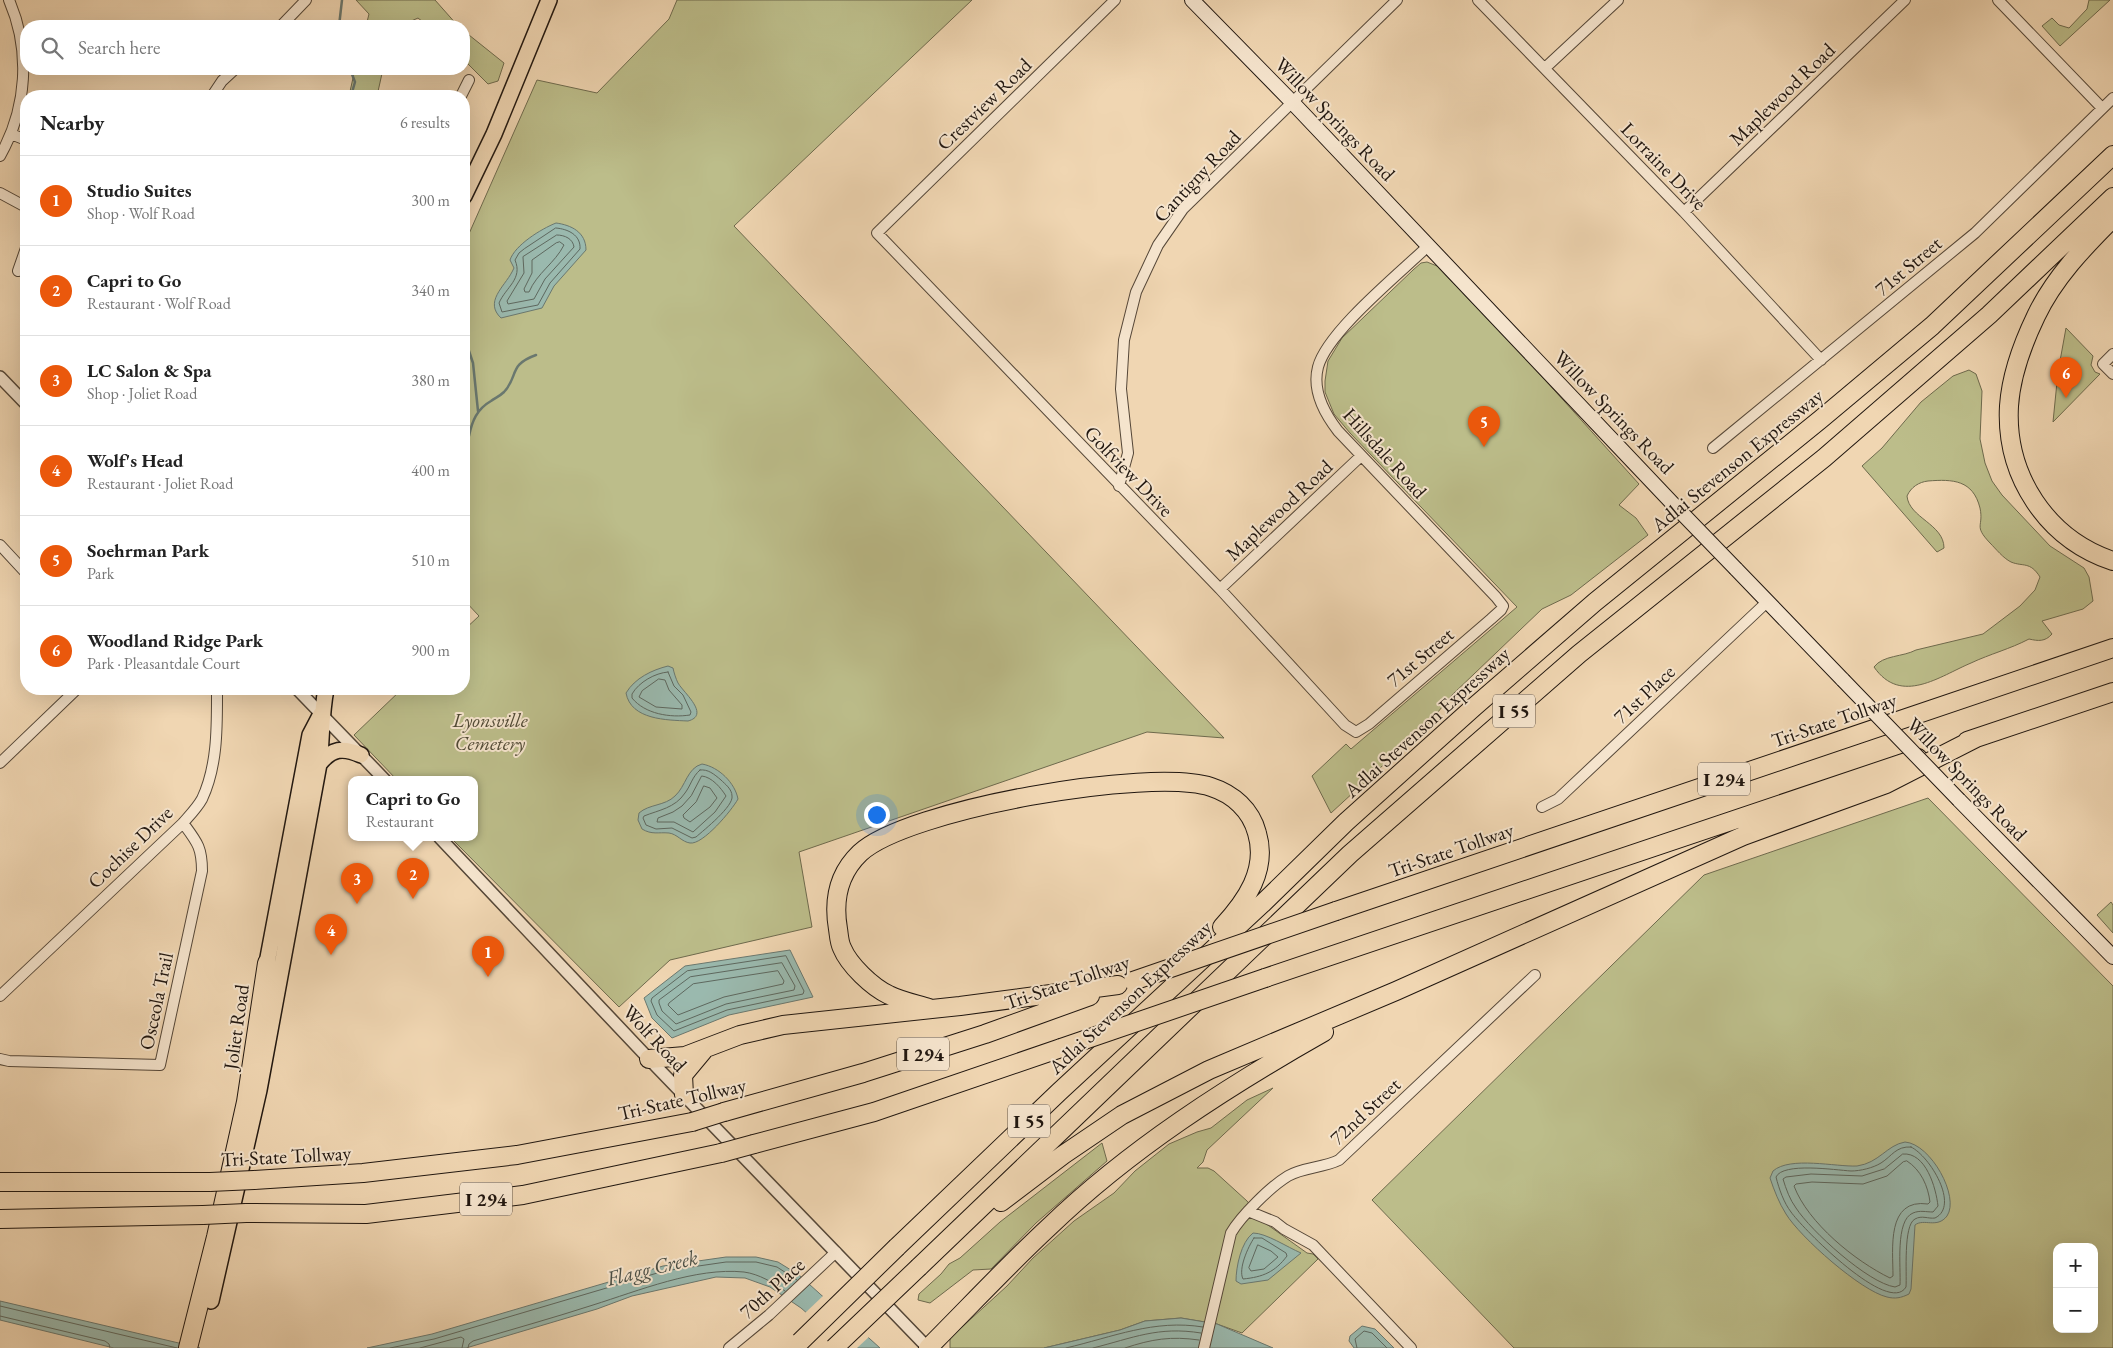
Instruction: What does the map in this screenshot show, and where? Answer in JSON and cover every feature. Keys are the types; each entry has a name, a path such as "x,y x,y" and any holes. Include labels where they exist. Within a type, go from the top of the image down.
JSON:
{"highway":[{"name":"Adlai Stevenson Expressway","path":"797,1345 897,1247 1346,822 1595,602 1821,419 1932,326 2113,155"},
{"name":"I 55","path":"834,1348 1350,854 1579,654 1824,458 1989,315 2113,197"},
{"path":"2113,218 2082,250 2051,290 2036,316 2014,376 2009,406 2010,433 2016,460 2022,479 2034,503 2051,524 2070,540 2086,550 2113,561"},
{"name":"Tri-State Tollway","path":"0,1182 210,1182 362,1174 517,1155 692,1122 985,1034 1125,983 2113,648"},
{"name":"I 294","path":"0,1219 246,1213 366,1214 523,1195 721,1154 874,1112 2113,692"},
{"path":"938,1249 1063,1155 1122,1115 1208,1070 1396,991 1742,836 1886,784 1976,738"},
{"path":"929,1008 888,995 859,973 842,947 836,913 837,891 843,874 862,852 893,833 964,810 1009,800 1145,782 1196,783 1230,795 1242,805 1256,828 1261,856 1254,881 1238,910 1163,996"},
{"name":"Joliet Road","path":"190,1343 197,1294 242,1100 253,1032 256,1032 267,963"},
{"path":"649,1059 685,1056 740,1034 783,1024 960,1006 1125,983"},
{"path":"928,1348 1049,1226 1129,1158 1224,1092 1396,991"},
{"path":"684,1095 683,1075 705,1048"},
{"name":"Joliet Road","path":"190,1343 211,1301"}],"main road":[{"path":"470,184 494,134 549,0"},
{"name":"Willow Springs Road","path":"1192,0 1292,102 1767,602 2113,957"},
{"name":"Joliet Road","path":"211,1301 259,1090 319,764 322,737 321,713 325,695"},
{"name":"Joliet Road","path":"267,963 310,735 321,713"},
{"path":"319,764 329,753 338,749 348,749 361,755"}],"street":[{"path":"9,0 20,34"},
{"path":"287,20 306,0"},
{"name":"Crestview Road","path":"877,233 1115,0"},
{"name":"Cantigny Road","path":"1119,486 1128,453 1121,388 1124,340 1136,292 1158,245 1184,209 1398,0"},
{"name":"Lorraine Drive","path":"1478,0 1684,212 1821,360"},
{"path":"1545,68 1618,0"},
{"name":"Maplewood Road","path":"1684,212 1905,0"},
{"path":"1998,0 2102,108"},
{"path":"22,90 23,75"},
{"path":"216,90 228,75"},
{"path":"464,90 469,80"},
{"name":"71st Street","path":"1713,448 1975,233 2113,98"},
{"path":"0,156 12,134 20,101"},
{"path":"12,134 20,137"},
{"path":"0,193 20,204"},
{"name":"Golfview Drive","path":"877,233 1220,589 1345,725 1356,732"},
{"name":"Hillsdale Road","path":"1428,246 1336,335 1326,349 1318,367 1317,381 1321,404 1338,430 1361,456 1503,606"},
{"path":"18,272 20,266"},
{"path":"2113,354 2103,364 2113,374"},
{"path":"0,377 20,398"},
{"name":"Maplewood Road","path":"1220,589 1361,456"},
{"path":"0,545 20,567"},
{"name":"71st Place","path":"1542,807 1558,799 1767,602"},
{"name":"71st Street","path":"1356,732 1369,724 1484,625 1503,606"},
{"path":"0,764 71,695"},
{"name":"Cochise Drive","path":"0,996 183,823 201,801 209,781 215,750 216,695"},
{"path":"303,695 381,776"},
{"name":"Osceola Trail","path":"0,1059 9,1061 160,1064 202,870 202,854 196,841 183,823"},
{"name":"Wolf Road","path":"443,841 649,1059 928,1348"},
{"name":"72nd Street","path":"1204,1348 1231,1233 1239,1219 1288,1176 1327,1166 1339,1160 1535,976"},
{"path":"1248,1211 1275,1222 1313,1245 1411,1348"},
{"name":"70th Place","path":"729,1348 769,1315 836,1252"}],"green space":[{"path":"356,0 435,0 453,20 420,20 418,18 414,20 368,20 369,14"},
{"name":"Lyonsville Cemetery","path":"677,0 972,0 734,226 1224,738 1147,732 799,852 812,927 670,960 619,1007 454,841 478,841 478,776 393,776 354,735 396,695 470,695 470,624 479,616 470,606 470,231 537,80 597,93 669,19"},
{"path":"2089,0 2110,0 2060,46 2042,26 2052,18 2059,25 2069,28 2087,9"},
{"path":"470,36 504,63 498,81 488,84 470,66"},
{"path":"354,75 382,75 378,90 350,90"},
{"path":"1427,262 1437,266 1527,360 1639,484 1619,505 1636,518 1648,535 1571,595 1542,609 1452,695 1428,724 1331,813 1312,776 1346,744 1351,749 1517,607 1350,433 1334,414 1325,392 1328,361 1342,338 1413,270 1421,263"},
{"path":"2066,328 2093,356 2091,365 2095,372 2100,374 2053,422 2058,372"},
{"path":"1969,370 1976,374 1982,391 1980,439 1985,463 1992,481 2002,495 2050,546 2084,568 2089,577 2093,601 2083,609 2042,621 2052,634 2044,640 2029,639 1921,684 1896,685 1885,679 1874,667 1878,663 1916,650 1983,634 2020,606 2035,590 2040,577 2030,567 2008,560 1985,537 1980,529 1981,514 1977,499 1961,483 1946,480 1928,481 1916,486 1907,496 1909,504 1914,510 1939,533 1944,548 1937,552 1862,466 1882,448 1921,402 1953,376"},
{"path":"1928,798 2113,986 2113,1348 1514,1348 1372,1200 1704,875"},
{"path":"2111,902 2113,905 2113,933 2097,915"},
{"path":"1273,1088 1207,1150 1203,1162 1197,1168 1208,1168 1214,1171 1247,1201 1265,1223 1318,1259 1242,1333 1217,1324 1181,1318 1145,1321 1120,1330 1044,1348 950,1348 950,1338 1007,1286 1033,1258 1074,1221 1114,1193 1135,1171 1169,1144 1211,1128 1247,1100"},
{"path":"1102,1143 1107,1161 1036,1223 991,1269 973,1270 930,1303 918,1300 919,1294 949,1264 960,1258 1000,1222"}],"water":[{"path":"556,223 577,230 583,238 586,250 554,286 542,308 501,318 494,306 495,300 514,268 510,260 513,254 529,238"},
{"path":"668,666 673,668 678,683 694,703 697,714 688,721 651,717 635,709 629,702 626,693 634,683 650,672"},
{"path":"702,764 720,772 734,787 738,799 717,826 702,839 690,843 672,834 652,833 642,829 638,820 639,813 675,796 693,769"},
{"path":"790,950 813,997 729,1015 672,1038 652,1018 644,998 685,966"},
{"path":"1905,1142 1915,1145 1933,1161 1946,1185 1950,1197 1950,1207 1947,1216 1943,1220 1935,1223 1922,1222 1915,1225 1911,1289 1909,1294 1893,1298 1876,1293 1862,1285 1817,1249 1786,1214 1770,1178 1773,1171 1790,1164 1814,1163 1857,1166 1865,1164"},
{"path":"1253,1233 1270,1238 1301,1253 1268,1280 1241,1284 1236,1281 1238,1262 1245,1242"},
{"path":"726,1257 756,1257 778,1262 799,1275 880,1348 847,1348 801,1308 770,1287 745,1278 716,1277 632,1296 597,1309 466,1348 367,1348 432,1334 663,1266"},
{"path":"0,1301 200,1348 114,1348 0,1320"},
{"path":"1181,1318 1217,1324 1273,1348 1044,1348 1120,1330 1145,1321"},
{"path":"1362,1326 1375,1329 1394,1348 1354,1348 1349,1341 1350,1336"}],"pier":[{"path":"824,1295 870,1336 857,1348 843,1348 804,1314"}],"waterway":[{"path":"340,20 342,0"},
{"path":"352,75 355,82 353,90"},
{"path":"470,354 473,363 478,411"},
{"path":"470,432 479,412 486,404 504,392 521,363 536,355"}],"place":[{"name":"Woodland Ridge Park","path":"2066,398"},
{"name":"Soehrman Park","path":"1484,447"},
{"name":"Capri to Go","path":"413,899"},
{"name":"LC Salon & Spa","path":"357,904"},
{"name":"Wolf's Head","path":"331,955"},
{"name":"Studio Suites","path":"488,977"}],"water label":[{"name":"Flagg Creek","path":"652,1268"}]}
